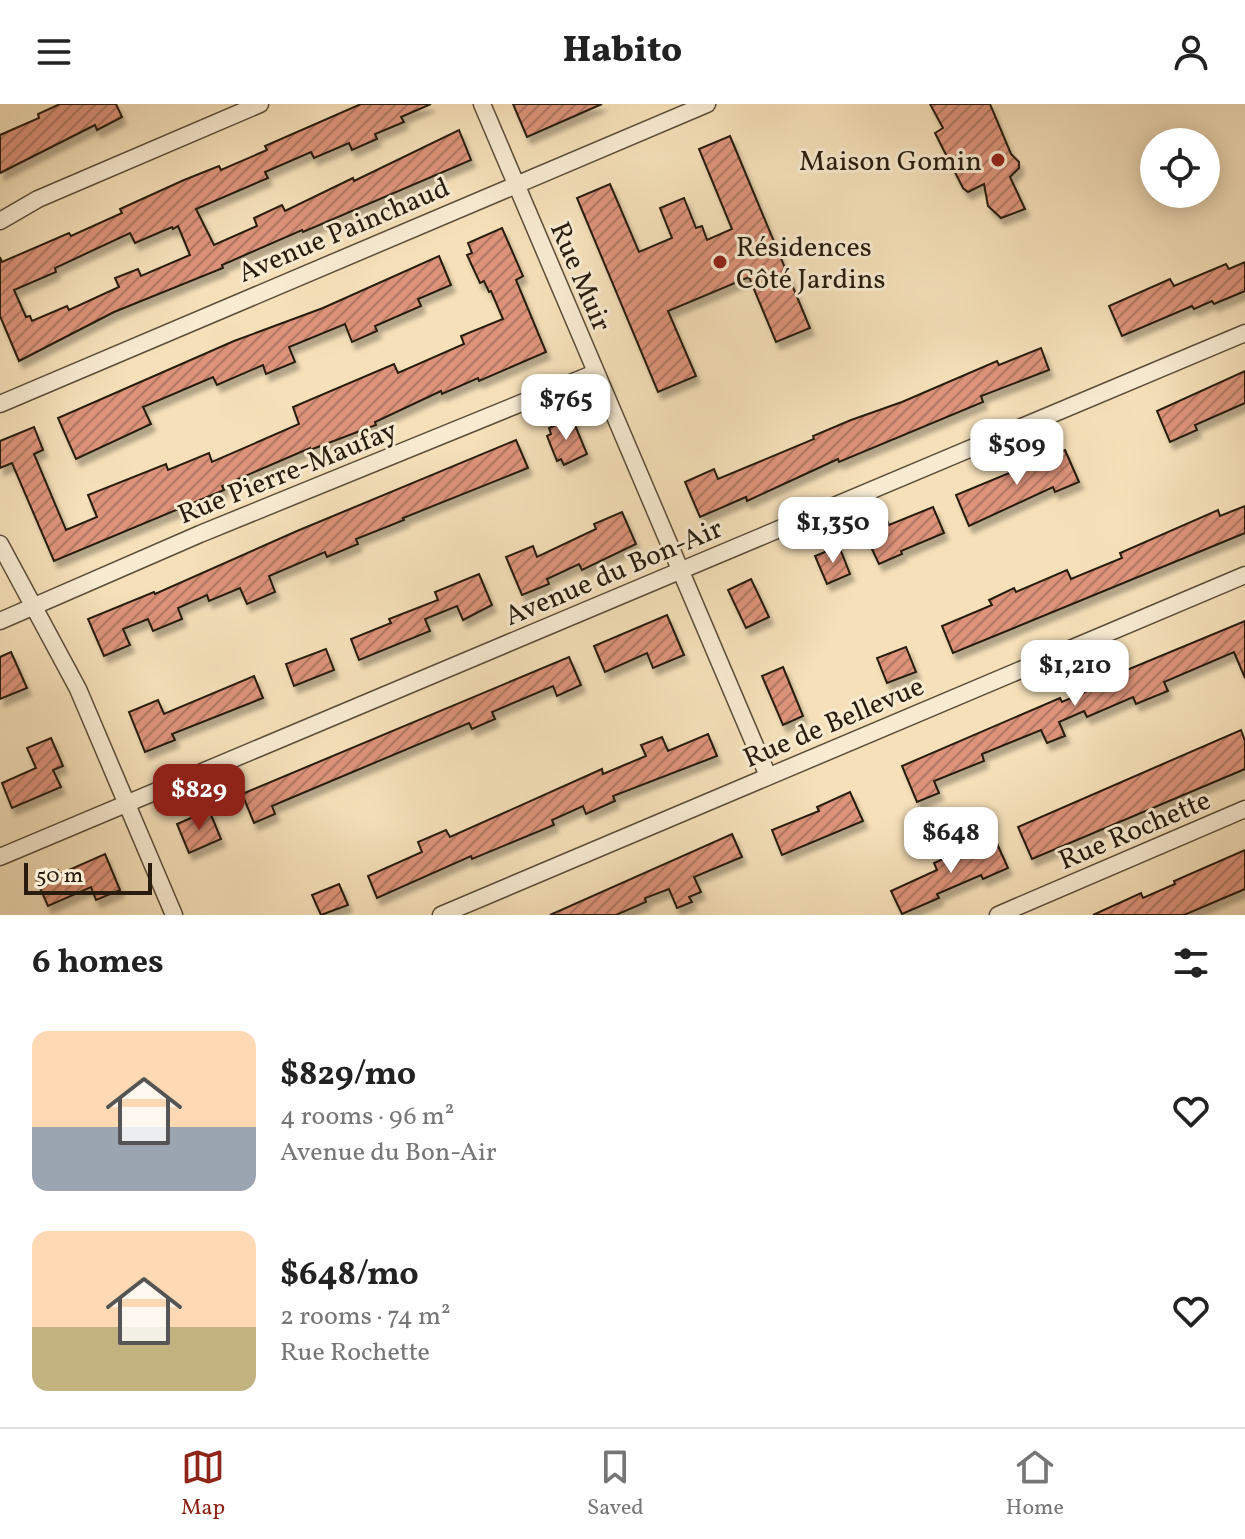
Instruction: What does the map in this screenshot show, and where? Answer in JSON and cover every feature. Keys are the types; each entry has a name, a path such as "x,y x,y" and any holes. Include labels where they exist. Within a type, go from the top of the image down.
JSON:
{"street":[{"path":"0,221 38,199 260,104"},
{"name":"Rue Muir","path":"482,104 768,776"},
{"name":"Avenue Painchaud","path":"0,404 707,104"},
{"name":"Avenue du Bon-Air","path":"0,857 1245,333"},
{"name":"Rue Pierre-Maufay","path":"0,621 200,534 595,373"},
{"path":"0,544 78,689 174,915"},
{"name":"Rue de Bellevue","path":"441,915 1245,575"},
{"name":"Rue Rochette","path":"998,915 1245,809"}],"building":[{"path":"60,104 116,104 122,117 97,130 95,125 0,173 0,135 39,118 38,114"},
{"path":"361,104 431,104 401,117 404,122 375,134 377,139 352,150 349,143 314,158 311,152 265,172 268,178 196,209 214,245 257,226 254,218 282,205 285,211 459,130 471,160 114,312 19,361 0,316 0,257 2,262 69,233 71,236 122,213 120,209 184,180 219,166 221,170 267,150 265,146","holes":["178,226 190,255 141,276 138,269 115,278 119,287 69,310 67,306 32,321 30,316 26,317 14,290 130,233 135,243"]},
{"path":"513,104 602,104 527,137"},
{"name":"Maison Gomin","path":"930,104 990,104 1011,154 1019,162 1019,168 1010,177 1025,209 1001,218 988,206 984,184 968,192 963,188 935,133 943,128"},
{"name":"Résidences Côté Jardins","path":"730,136 810,328 776,342 749,277 668,311 696,376 658,392 577,198 610,184 639,252 672,238 660,208 684,198 696,228 702,226 707,240 732,229 699,149"},
{"path":"502,228 523,276 516,280 546,352 479,381 478,378 442,394 441,391 375,422 376,425 310,448 222,486 224,490 54,561 12,463 0,468 0,441 34,427 43,450 34,454 66,530 97,517 88,495 166,464 168,470 209,453 212,462 299,424 293,407 394,364 398,373 464,344 461,336 503,319 491,291 484,281 480,283 467,255 472,253 468,243"},
{"path":"439,256 451,285 418,299 421,306 375,326 377,331 352,342 345,324 289,347 295,362 266,374 263,365 217,385 213,377 143,407 151,424 76,459 58,418 234,341 323,308"},
{"path":"1245,262 1245,291 1214,304 1212,301 1194,309 1192,306 1122,336 1109,306 1170,279 1174,286 1226,264 1229,269"},
{"path":"1041,348 1049,370 981,396 983,402 839,462 838,459 747,501 746,497 700,517 685,482 714,469 718,479 851,420 902,402 997,361 999,365"},
{"path":"1245,371 1245,403 1195,425 1197,430 1170,442 1157,411"},
{"path":"572,418 587,454 564,465 561,459 557,461 547,436 551,434 549,428"},
{"path":"516,440 528,468 403,518 356,539 358,544 327,557 325,552 269,576 275,592 247,604 240,588 209,601 207,595 178,608 182,619 153,631 148,619 123,629 130,645 104,656 88,619 155,594"},
{"path":"1065,450 1079,482 1055,492 1053,487 969,526 956,495"},
{"path":"1245,506 1245,533 953,653 942,626 992,605 989,600 1067,570 1071,579 1122,558 1120,553 1218,510 1220,516"},
{"path":"933,507 944,533 879,564 863,530 887,520 889,525"},
{"path":"622,512 636,544 582,570 579,564 547,579 549,584 522,595 506,557 533,546 537,557 596,529 594,524"},
{"path":"839,546 850,574 827,584 815,556"},
{"path":"479,574 492,605 463,620 457,606 425,619 430,631 359,660 351,639 391,623 389,619 438,600 435,592"},
{"path":"751,579 769,617 746,628 728,590"},
{"path":"667,615 684,655 653,668 647,653 605,672 594,646"},
{"path":"1245,621 1245,678 1234,652 1164,682 1168,691 1136,704 1133,697 1087,717 1084,711 1059,722 1065,736 1047,743 1041,730 982,754 984,761 934,781 939,793 917,802 902,766 1060,698 1062,702 1124,675 1122,672"},
{"path":"906,647 916,672 887,683 877,658"},
{"path":"326,649 334,670 294,686 286,664"},
{"path":"11,652 27,688 0,699 0,657"},
{"path":"569,657 581,685 557,696 553,686 492,712 495,719 472,729 469,723 272,806 275,814 254,823 242,794"},
{"path":"783,667 803,716 783,725 762,676"},
{"path":"254,676 263,698 172,734 175,740 145,752 129,712 158,700 164,714"},
{"path":"1241,730 1245,741 1245,769 1032,859 1018,827"},
{"path":"708,734 717,756 613,796 615,801 586,814 583,806 552,820 554,825 472,859 471,856 377,898 368,876 422,852 418,842 446,830 450,837 602,769 603,774 646,756 641,745 662,737 668,751"},
{"path":"51,738 63,766 53,770 61,787 12,808 2,783 36,768 27,748"},
{"path":"850,792 863,821 782,855 772,830 819,811 817,807"},
{"path":"209,810 221,839 189,853 177,824"},
{"path":"732,834 742,857 694,877 701,892 689,897 692,902 677,908 669,889 645,898 646,902 616,915 550,915"},
{"path":"994,837 1008,868 983,879 981,875 937,894 939,898 902,914 891,891 937,870 934,863"},
{"path":"1245,850 1245,889 1184,915 1093,915 1141,893 1143,898"},
{"path":"105,854 120,890 96,900 91,887 48,906 36,879 58,870 60,874"},
{"path":"339,884 348,905 321,915 312,895"}],"place":[{"name":"Maison Gomin","path":"998,160"},
{"name":"Résidences Côté Jardins","path":"720,262"}]}
